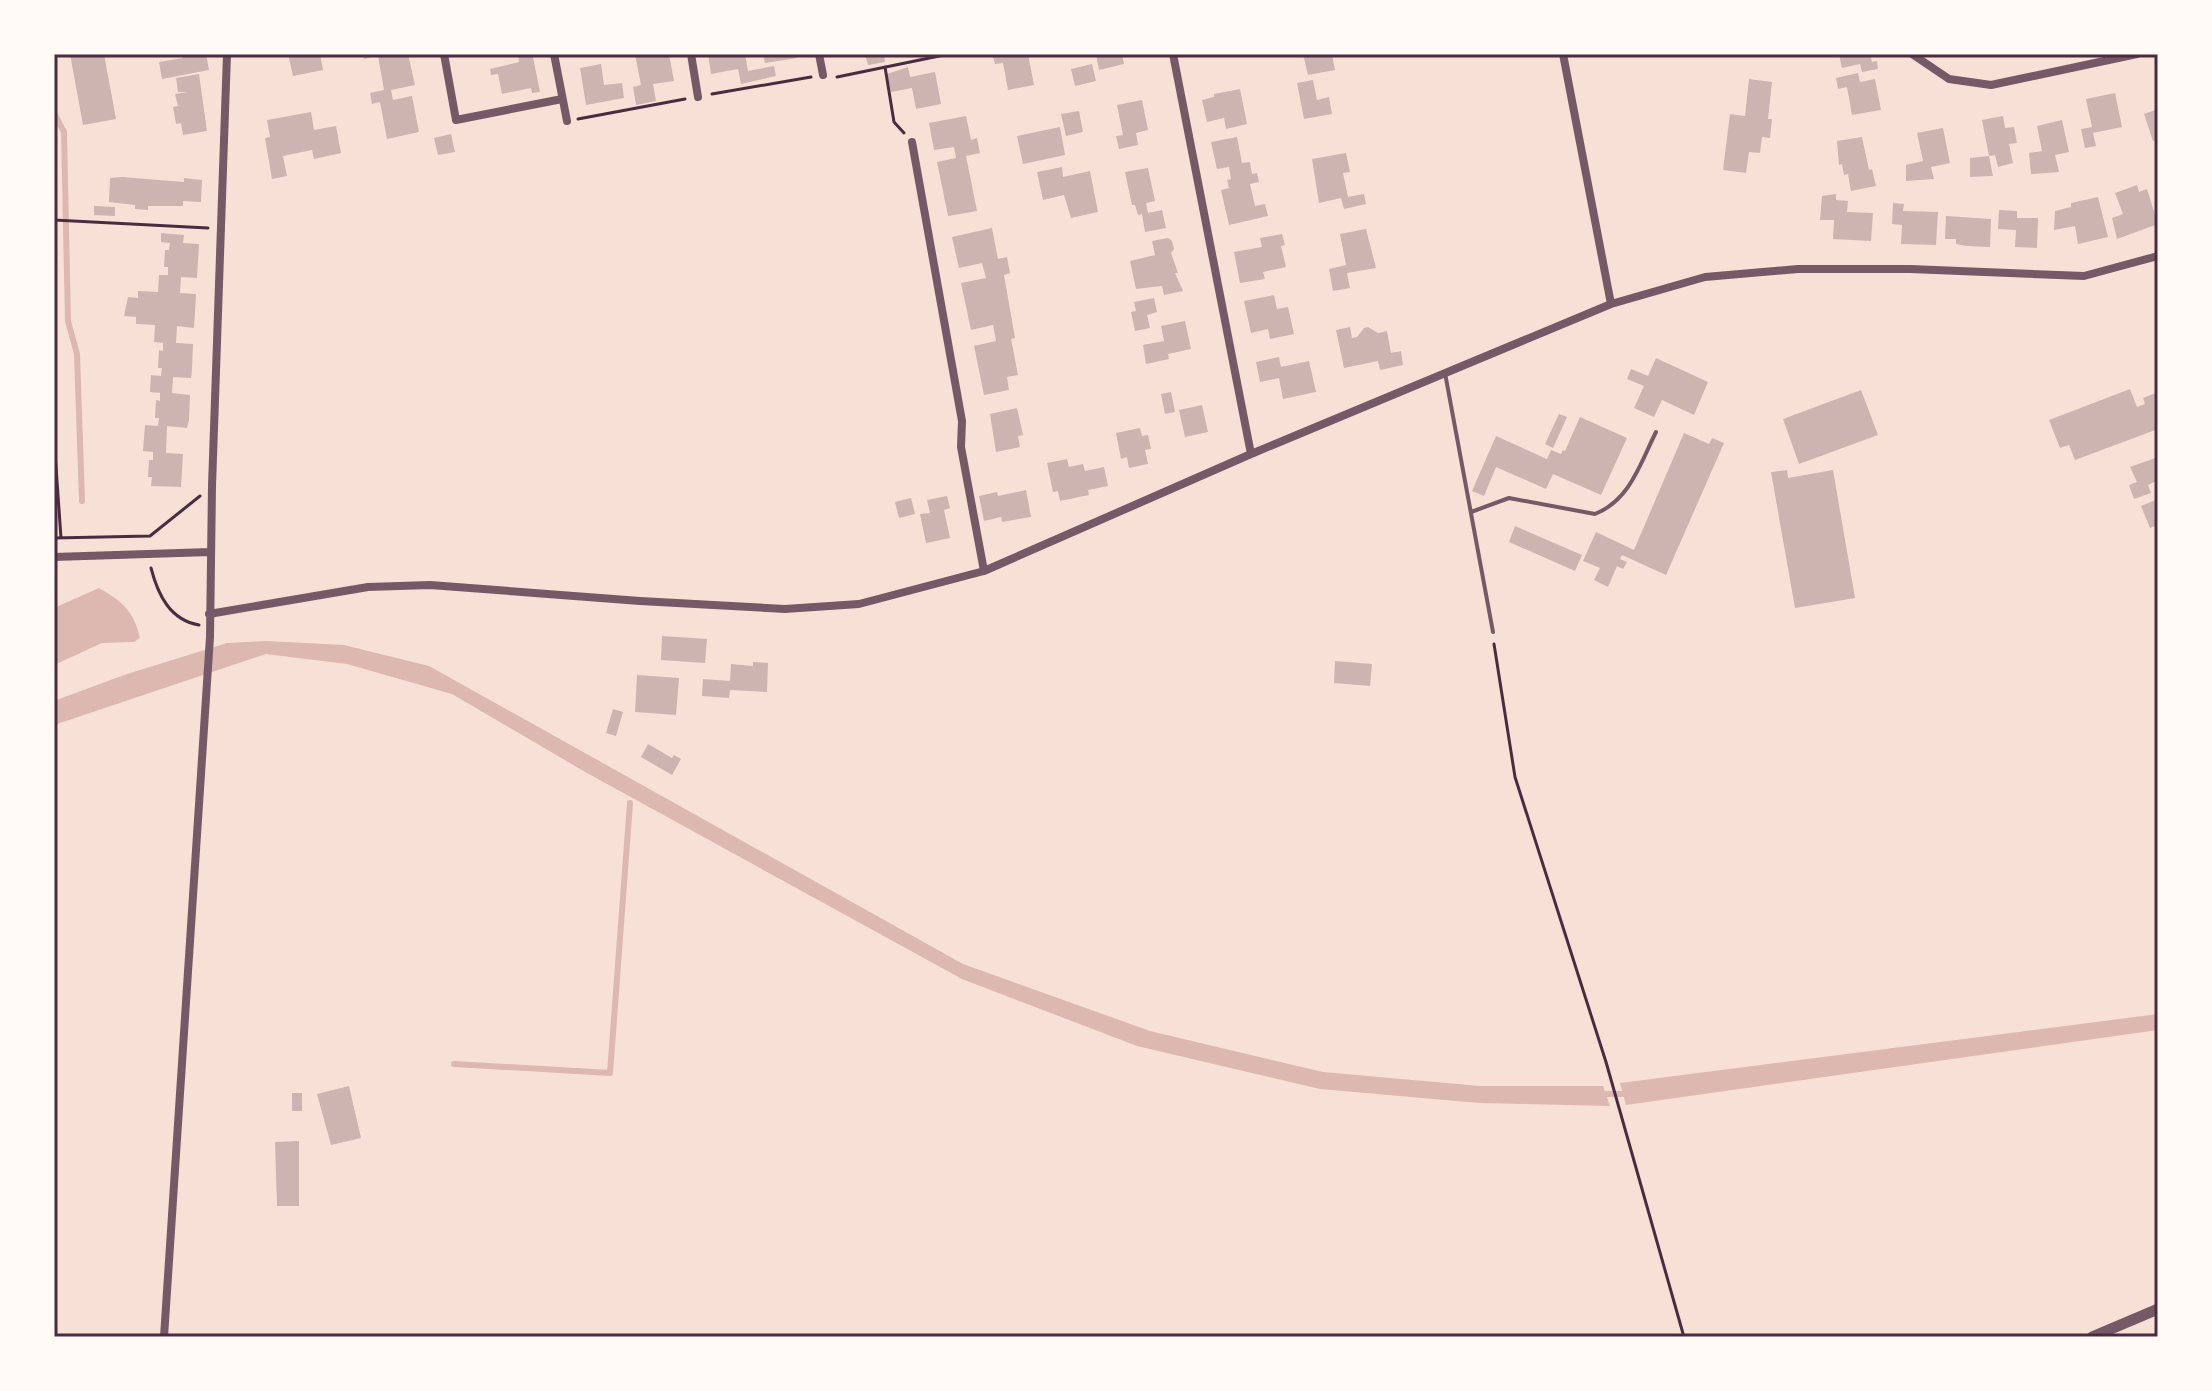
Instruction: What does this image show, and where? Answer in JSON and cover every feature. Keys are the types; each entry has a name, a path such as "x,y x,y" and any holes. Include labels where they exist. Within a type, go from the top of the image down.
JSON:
{"street":[{"path":"164,1337 210,632 227,54"},
{"path":"444,54 456,120 562,99"},
{"path":"554,54 567,121"},
{"path":"691,54 698,97"},
{"path":"819,54 823,75"},
{"path":"1173,54 1251,454"},
{"path":"1563,54 1611,304"},
{"path":"1912,54 1949,79 1991,85 2137,54"},
{"path":"912,142 962,421 961,447 984,571"},
{"path":"209,614 368,587 430,585 785,609 859,604 984,571 1251,454 1611,304 1705,277 1767,272 1910,269 2084,276 2158,256"},
{"path":"57,557 210,552"},
{"path":"2092,1337 2158,1309"}],"lane":[{"path":"1445,373 1493,632"},
{"path":"1471,512 1509,498 1595,514 1602,511 1626,493 1656,432"}],"path":[{"path":"567,121 823,75 828,79 949,54"},
{"path":"885,67 894,122 912,142"},
{"path":"54,220 220,228"},
{"path":"54,438 61,538 57,557"},
{"path":"54,538 150,536 212,486"},
{"path":"150,536 150,567 156,587 169,609 183,622 210,632"},
{"path":"1493,632 1515,777 1606,1062 1684,1337"}],"shaded area":[{"path":"99,588 126,608 140,638 134,642 102,643 54,665 54,608"},
{"path":"266,641 344,645 429,666 963,964 1150,1031 1323,1072 1480,1086 1603,1086 1610,1106 1479,1103 1320,1089 1137,1046 962,979 587,773 452,694 347,664 266,654 54,725 54,701 124,675 227,643"},
{"path":"2158,1014 2158,1030 1626,1105 1620,1083"}],"building":[{"path":"70,54 104,54 116,119 83,125"},
{"path":"182,54 206,54 209,70 162,79 159,62 183,58"},
{"path":"288,54 320,54 323,70 293,76"},
{"path":"363,54 408,54 415,85 391,90 393,100 412,96 419,132 387,139 380,102 372,104 370,93 384,90 378,56 364,59"},
{"path":"518,54 539,54 533,57 540,92 532,93 531,88 502,94 498,74 491,75 490,69 519,62"},
{"path":"635,54 669,54 674,81 653,84 656,101 636,105 633,87 641,85"},
{"path":"708,54 745,54 748,71 774,66 776,76 741,84 738,69 711,74"},
{"path":"763,54 796,54 797,58 765,63"},
{"path":"865,54 884,54 885,62 868,65"},
{"path":"992,54 1028,54 1034,85 1008,90 1003,63 995,64"},
{"path":"1096,54 1122,54 1124,64 1099,70"},
{"path":"1303,54 1332,54 1335,70 1308,75"},
{"path":"1839,54 1870,54 1872,62 1877,61 1878,69 1862,72 1860,64 1842,68"},
{"path":"601,64 604,85 622,83 624,98 586,105 580,68"},
{"path":"1092,64 1096,81 1075,86 1071,69"},
{"path":"908,67 910,77 935,72 941,104 916,109 912,88 891,92 887,74"},
{"path":"1858,73 1860,82 1875,79 1881,110 1852,115 1847,87 1838,89 1836,78"},
{"path":"199,74 207,131 183,135 181,123 176,124 173,107 178,106 175,94 188,92 178,92 176,78"},
{"path":"1749,79 1772,82 1768,119 1772,119 1770,138 1762,137 1760,153 1749,152 1746,173 1723,170 1730,114 1745,116"},
{"path":"1313,80 1317,100 1329,97 1332,114 1304,119 1297,83"},
{"path":"1240,89 1247,124 1226,129 1224,118 1207,122 1202,100 1214,97 1214,94"},
{"path":"2115,93 2122,127 2093,133 2096,146 2085,148 2081,129 2092,127 2086,99"},
{"path":"1142,100 1148,130 1136,133 1138,145 1119,149 1116,136 1123,135 1117,105"},
{"path":"2158,109 2158,139 2153,141 2144,114"},
{"path":"1079,111 1083,132 1066,136 1061,114"},
{"path":"311,112 314,130 336,126 341,153 314,159 312,150 283,156 287,176 272,179 265,138 270,137 267,120"},
{"path":"966,116 971,140 977,138 980,153 966,156 977,211 948,216 937,162 956,158 954,147 934,150 929,123"},
{"path":"2003,116 2005,128 2014,127 2017,143 2009,144 2013,163 1998,167 1995,155 1989,156 1982,120"},
{"path":"2062,120 2069,152 2055,155 2059,172 2031,174 2029,153 2042,151 2037,126"},
{"path":"1060,127 1065,155 1023,164 1017,136"},
{"path":"1943,128 1950,163 1931,167 1934,179 1906,181 1906,165 1923,161 1917,133"},
{"path":"451,134 455,152 438,155 434,138"},
{"path":"1237,137 1242,163 1250,162 1252,174 1257,173 1259,182 1250,184 1255,206 1265,204 1268,216 1229,225 1221,190 1229,188 1229,167 1217,169 1211,142"},
{"path":"1862,137 1876,186 1851,191 1848,174 1844,175 1842,164 1839,165 1837,141"},
{"path":"1346,153 1350,172 1343,173 1348,197 1364,194 1366,204 1344,209 1341,198 1319,203 1312,159"},
{"path":"1989,156 1993,176 1970,177 1970,158"},
{"path":"1062,167 1063,177 1090,171 1098,212 1071,218 1064,195 1043,200 1037,172"},
{"path":"1148,168 1155,201 1146,203 1148,213 1162,210 1166,228 1145,232 1142,214 1138,215 1135,205 1132,205 1125,172"},
{"path":"110,178 184,182 184,178 202,180 201,202 183,201 183,206 148,206 148,210 109,202"},
{"path":"2137,185 2139,192 2147,189 2158,224 2117,239 2112,218 2123,214 2115,193"},
{"path":"1836,194 1836,200 1848,201 1847,212 1873,213 1871,241 1833,239 1834,220 1820,220 1822,196"},
{"path":"2098,197 2108,237 2078,244 2075,226 2054,230 2055,211 2071,207 2071,203"},
{"path":"1893,203 1904,204 1903,211 1938,212 1936,245 1901,244 1902,225 1892,224"},
{"path":"94,206 115,207 115,216 94,215"},
{"path":"1999,210 2017,211 2017,218 2038,218 2037,248 2015,247 2016,230 1998,229"},
{"path":"1946,216 1991,219 1990,247 1966,246 1956,244 1956,239 1945,239"},
{"path":"992,228 998,259 1007,257 1010,273 1004,275 1018,375 1007,377 1009,390 984,395 974,346 996,341 993,325 971,330 961,283 986,278 982,263 959,268 952,237"},
{"path":"1366,229 1376,268 1347,273 1350,288 1333,291 1329,269 1346,265 1340,234"},
{"path":"161,233 184,235 183,243 199,244 197,278 181,277 180,293 196,294 194,328 177,326 176,343 193,344 191,378 173,377 172,393 190,395 189,420 187,428 167,426 166,453 183,454 181,487 151,486 149,460 153,460 153,452 143,451 145,425 158,426 156,400 160,401 160,393 150,392 151,375 161,376 159,350 163,351 163,343 154,342 155,325 136,324 136,317 124,316 128,297 138,298 138,291 158,292 159,275 168,275 168,267 164,267 165,250 169,250 170,243 161,242"},
{"path":"1282,234 1285,245 1281,246 1286,267 1263,272 1265,279 1240,283 1234,252 1262,247 1260,238"},
{"path":"1168,238 1172,241 1174,249 1171,253 1178,273 1175,273 1183,291 1164,295 1162,286 1136,289 1130,261 1155,255 1152,241"},
{"path":"1274,295 1277,309 1288,307 1294,334 1270,339 1268,329 1251,333 1244,301"},
{"path":"1154,298 1157,312 1147,315 1150,328 1135,331 1131,312 1136,311 1134,302"},
{"path":"1185,321 1191,349 1168,354 1169,359 1146,364 1143,345 1164,341 1161,326"},
{"path":"1350,327 1352,338 1368,327 1378,333 1387,331 1391,353 1401,351 1403,365 1380,370 1378,361 1344,368 1336,330"},
{"path":"1279,357 1281,367 1309,361 1316,392 1283,399 1279,378 1260,382 1256,362"},
{"path":"1656,358 1708,382 1694,415 1662,400 1654,417 1634,408 1644,386 1627,379 1631,369 1648,376"},
{"path":"2130,389 2137,407 2145,404 2143,398 2158,392 2158,429 2075,460 2069,445 2060,448 2049,420"},
{"path":"1861,390 1878,435 1799,464 1783,419"},
{"path":"1171,392 1175,412 1165,414 1161,394"},
{"path":"1202,405 1208,432 1185,437 1179,410"},
{"path":"1017,408 1023,435 1018,436 1020,447 996,452 990,414"},
{"path":"1559,414 1567,417 1553,448 1545,444"},
{"path":"1580,417 1627,438 1601,495 1553,474 1546,489 1496,467 1484,496 1472,491 1496,436 1547,459 1551,450 1561,454 1565,451"},
{"path":"1140,428 1142,436 1148,435 1151,449 1145,450 1148,464 1129,468 1127,457 1121,459 1116,433"},
{"path":"1684,433 1709,444 1712,438 1724,443 1666,575 1622,555 1620,559 1627,562 1623,569 1617,566 1608,587 1594,580 1600,568 1583,561 1596,532 1634,550"},
{"path":"2158,457 2158,480 2148,485 2151,493 2134,499 2129,485 2137,482 2130,467"},
{"path":"1067,459 1069,467 1083,464 1085,471 1104,467 1108,486 1088,490 1089,495 1060,501 1058,491 1053,492 1047,463"},
{"path":"1787,470 1788,478 1833,470 1855,598 1795,608 1771,472"},
{"path":"1026,490 1031,517 1002,522 1001,517 984,521 979,496 997,492 998,496"},
{"path":"947,496 950,508 944,510 950,538 926,543 920,514 930,513 927,500"},
{"path":"911,498 915,514 899,518 895,502"},
{"path":"2158,499 2158,525 2150,528 2141,506"},
{"path":"1515,526 1582,555 1575,571 1509,542"},
{"path":"662,636 707,639 705,663 661,660"},
{"path":"1335,661 1372,664 1370,686 1334,683"},
{"path":"753,662 768,663 767,692 730,690 729,698 702,696 703,679 730,681 731,664 753,666"},
{"path":"637,675 679,678 676,715 635,712"},
{"path":"613,709 623,712 616,736 606,733"},
{"path":"648,744 672,758 674,755 681,759 672,775 641,757"},
{"path":"349,1086 361,1138 331,1145 317,1094"},
{"path":"292,1093 302,1093 302,1111 292,1111"},
{"path":"299,1141 299,1206 277,1206 275,1142"}],"waterway":[{"path":"54,113 64,132 68,321 77,354 82,501"},
{"path":"454,1064 610,1073 630,803"},
{"path":"1597,1094 1630,1094"}]}
